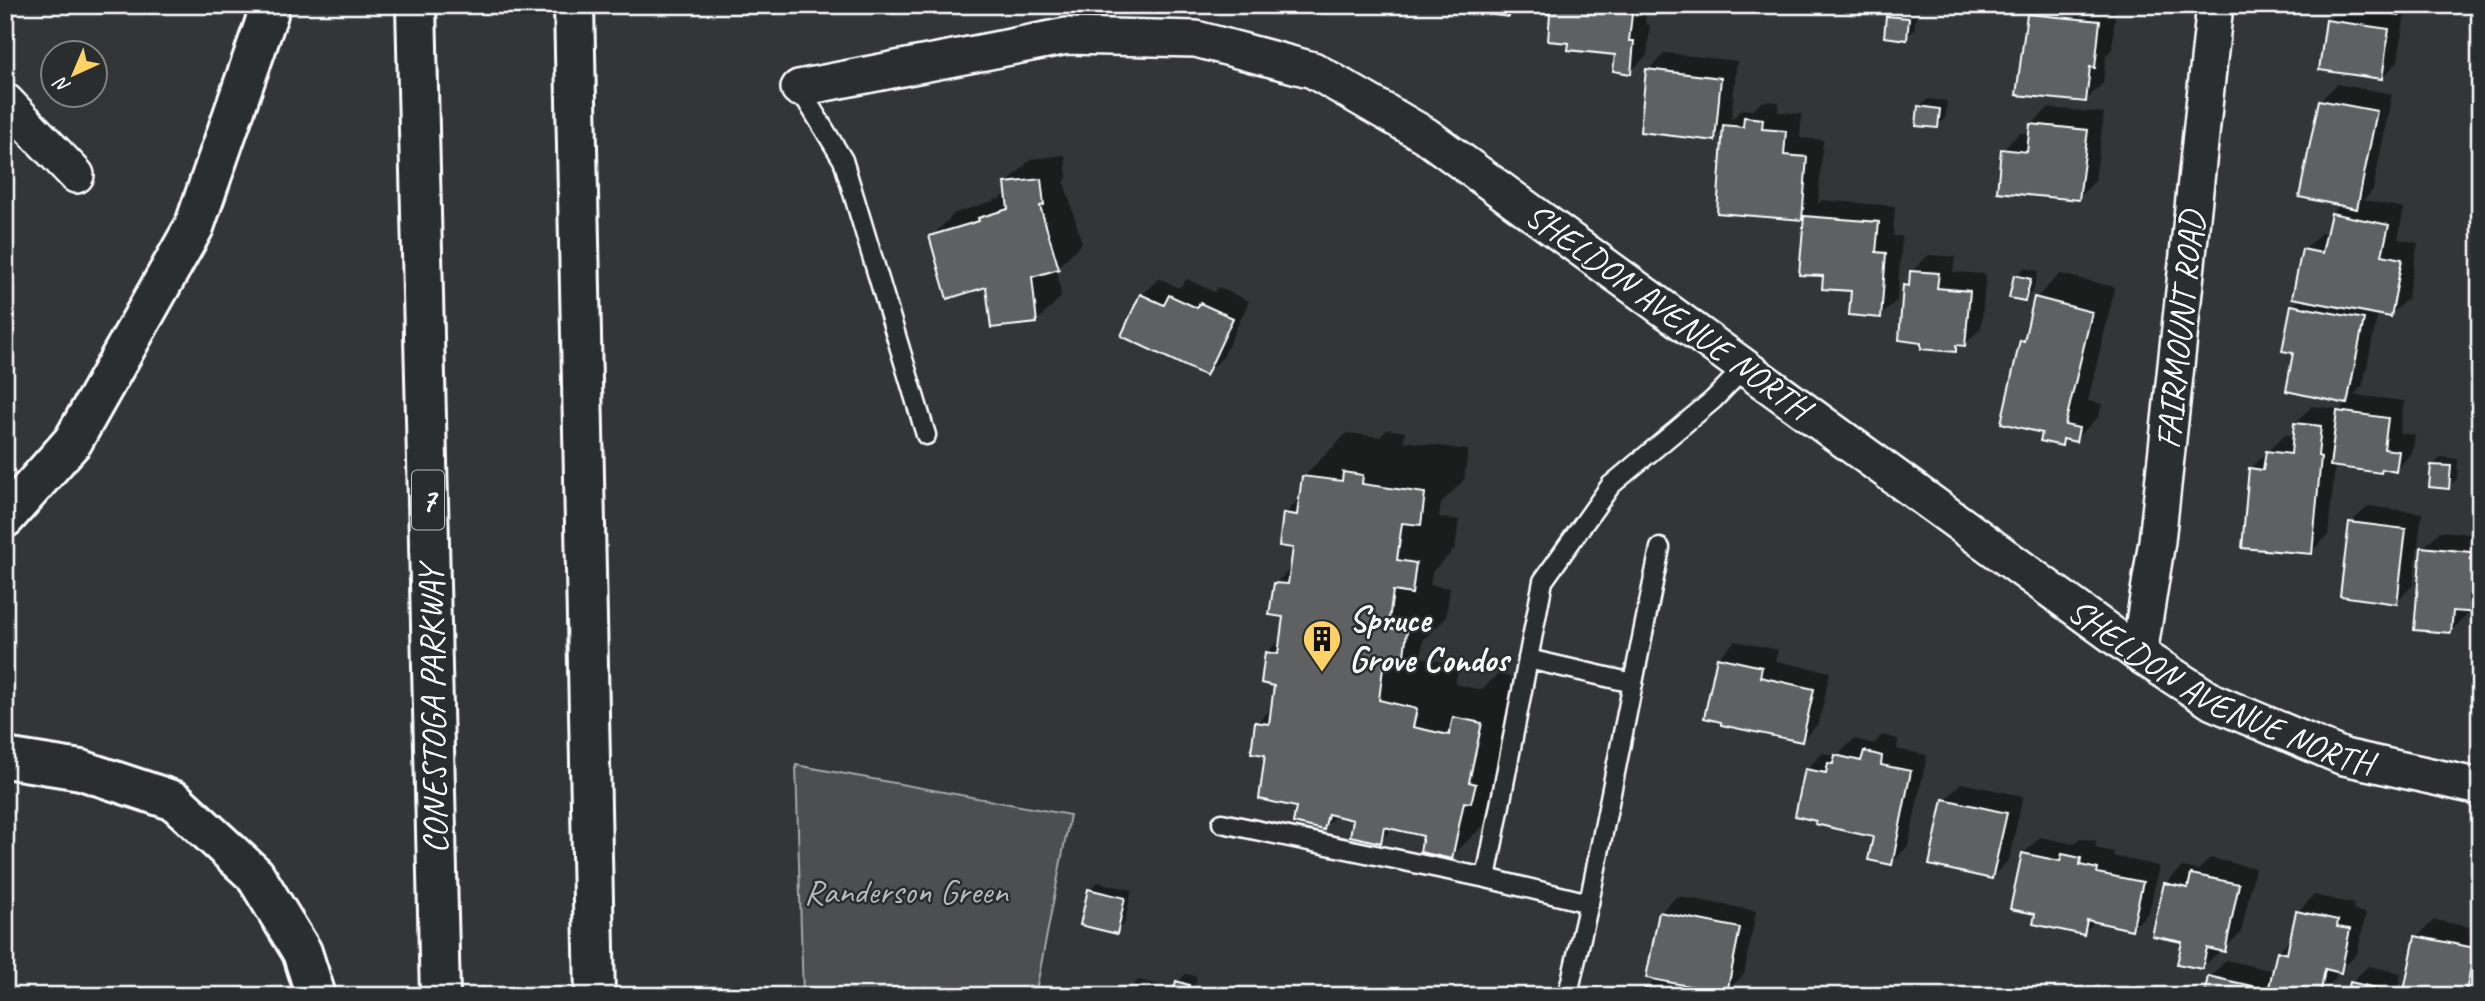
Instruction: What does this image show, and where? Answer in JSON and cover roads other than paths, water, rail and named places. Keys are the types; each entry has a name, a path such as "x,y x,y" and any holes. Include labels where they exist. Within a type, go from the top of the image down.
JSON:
{"highway":[{"path":"5,518 73,441 194,227 269,5"},
{"name":"CONESTOGA PARKWAY","path":"416,5 440,996"},
{"path":"575,5 595,996"},
{"path":"5,758 80,770 176,802 256,875 302,952 316,996"}],"street":[{"name":"FAIRMOUNT ROAD","path":"2138,654 2157,541 2215,5"},
{"name":"SHELDON AVENUE NORTH","path":"799,88 1068,36 1196,39 1313,70 1425,135 2138,654 2213,702 2344,757 2480,787"},
{"path":"5,101 76,175"}],"lane":[{"path":"799,88 843,160 926,435"},
{"path":"1486,878 1543,581 1611,485 1713,400 1745,367"},
{"path":"1570,985 1660,548"},
{"path":"1528,659 1633,683"},
{"path":"1222,823 1486,878 1589,903"}],"place":[{"name":"Spruce Grove Condos","path":"1322,673"}],"park label":[{"name":"Randerson Green","path":"906,891"}]}
